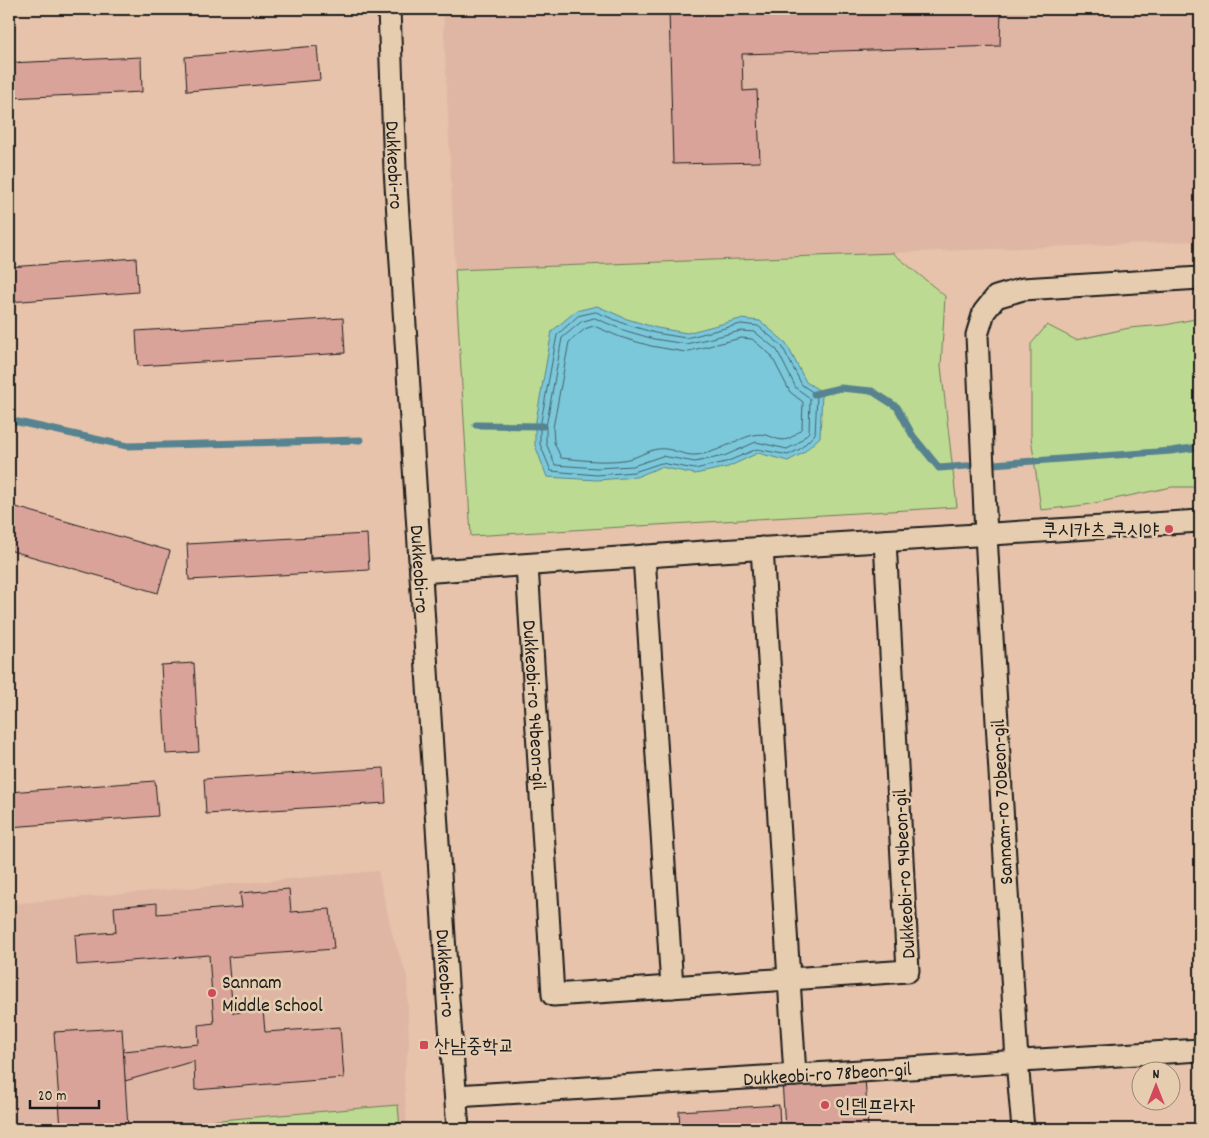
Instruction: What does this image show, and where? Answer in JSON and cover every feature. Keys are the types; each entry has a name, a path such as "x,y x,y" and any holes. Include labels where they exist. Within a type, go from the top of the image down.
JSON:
{"street":[{"name":"Dukkeobi-ro","path":"389,9 395,169 458,1129"},
{"name":"Sannam-ro 70beon-gil","path":"1023,1129 1017,1061 976,334 984,312 996,298 1023,289 1200,278"},
{"path":"420,572 762,548 1200,521"},
{"name":"Dukkeobi-ro 94beon-gil","path":"527,564 553,995 789,980 908,972 885,541"},
{"path":"762,548 795,1075"},
{"path":"644,556 672,987"},
{"name":"Dukkeobi-ro 78beon-gil","path":"456,1096 1200,1050"}],"shaded area":[{"path":"443,9 1200,9 1200,241 455,270"},
{"name":"Sannam Middle School","path":"378,871 393,937 407,976 409,1045 404,1073 407,1129 9,1129 9,904"}],"green space":[{"path":"893,253 945,296 941,366 957,507 471,536 455,270"},
{"path":"1200,318 1200,487 1172,487 1085,505 1041,510 1031,437 1031,344 1047,325 1076,340 1129,328 1165,325"},
{"path":"398,1105 400,1129 173,1129 173,1124"}],"water":[{"path":"597,306 627,319 657,328 687,333 740,319 760,321 786,343 806,382 822,392 820,437 803,453 788,461 758,453 728,467 695,474 661,467 636,477 597,480 547,477 535,445 535,426 552,331 576,311"}],"building":[{"path":"669,9 1001,9 1000,46 742,54 743,91 757,90 760,162 673,164"},
{"path":"317,46 320,80 187,91 185,57"},
{"path":"141,57 142,92 9,98 9,63"},
{"path":"136,258 138,292 9,302 9,267"},
{"path":"343,318 345,353 138,366 136,331"},
{"path":"9,505 170,551 158,593 9,550"},
{"path":"367,534 369,570 189,580 187,544"},
{"path":"194,663 199,752 166,754 161,665"},
{"path":"384,768 386,803 206,814 204,779"},
{"path":"155,781 158,816 9,827 9,792"},
{"path":"289,889 291,912 330,909 334,949 228,957 233,1013 263,1010 265,1032 340,1027 344,1078 195,1090 194,1061 125,1081 123,1051 199,1044 198,1025 214,1023 209,955 77,965 75,935 116,932 114,907 157,903 157,914 242,907 240,893"},
{"path":"122,1028 128,1129 61,1129 54,1032"},
{"name":"인뎀프라자","path":"865,1076 868,1129 785,1129 782,1080"},
{"path":"779,1105 780,1129 680,1129 679,1111"}],"waterway":[{"path":"814,394 840,388 872,391 897,407 913,436 939,468 1171,451 1200,447"},
{"path":"9,420 127,446 360,440"},
{"path":"476,425 543,426"}],"place":[{"name":"쿠시카츠 쿠시야","path":"1169,529"},
{"name":"Sannam Middle School","path":"212,993"},
{"name":"산남중학교","path":"424,1045"},
{"name":"인뎀프라자","path":"825,1105"}]}
